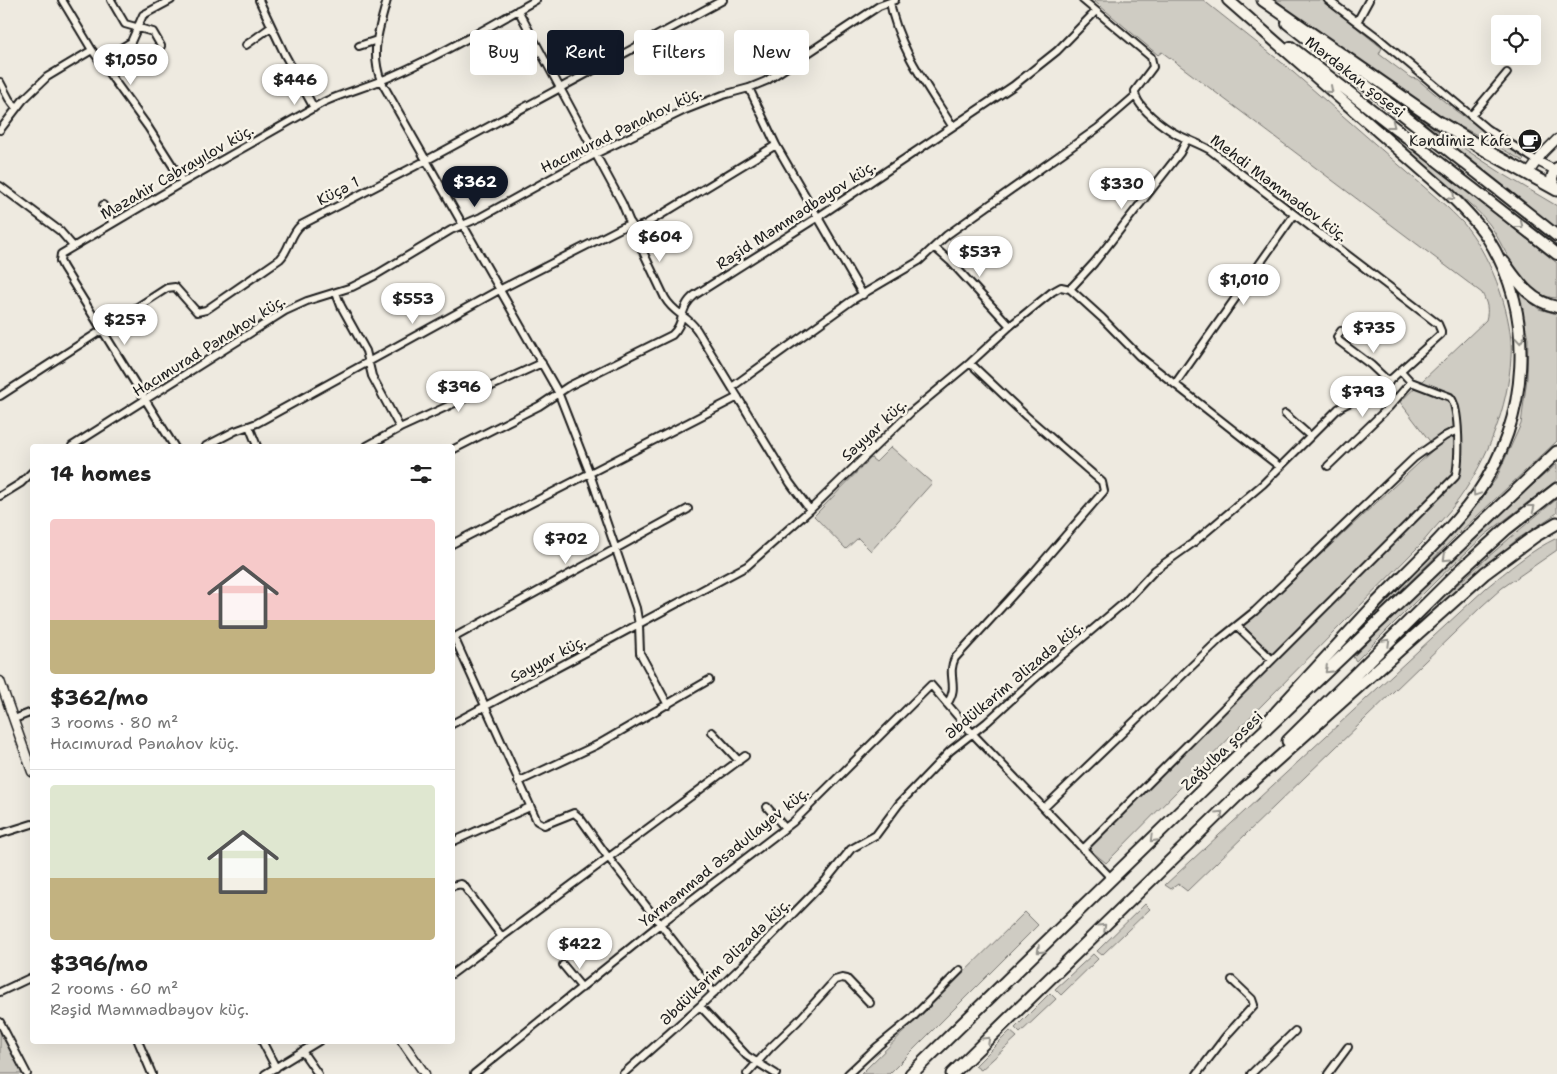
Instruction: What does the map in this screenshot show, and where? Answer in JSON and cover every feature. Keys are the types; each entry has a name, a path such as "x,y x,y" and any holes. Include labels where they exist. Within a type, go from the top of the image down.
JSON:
{"highway":[{"path":"1261,0 1437,121 1557,190"},
{"name":"Zağulba şosesi","path":"911,1074 1225,768 1557,452"},
{"path":"1243,790 1301,728 1460,570 1506,529 1557,488"},
{"path":"952,1074 1243,790 1486,573 1535,536 1557,523"}],"main road":[{"path":"1228,0 1447,192 1478,224 1525,290 1537,300 1557,307"},
{"name":"Mərdəkan şosesi","path":"1228,0 1332,78 1557,254"},
{"name":"Mərdəkan şosesi","path":"1261,0 1452,155 1557,236"},
{"path":"1556,169 1552,179 1557,190"},
{"path":"1225,768 1378,601 1441,537 1478,492 1499,455 1510,425 1519,388 1521,339 1511,291 1488,239"}],"street":[{"path":"62,0 92,50 148,127 183,182"},
{"path":"111,0 125,24 153,32 161,46"},
{"path":"100,61 131,42 143,15 171,0"},
{"path":"259,0 314,108"},
{"path":"387,0 377,40 375,62 381,81 558,392 590,474 636,608 640,653 668,705"},
{"name":"Məzahir Cəbrayılov küç.","path":"73,246 314,108 345,92 381,81 443,52 536,0"},
{"name":"Küçə 1","path":"0,396 171,287 175,287 197,312 206,310 280,259 285,254 296,229 301,224 427,160 723,0"},
{"path":"732,387 842,308 910,267 947,235 1098,128 1135,96 1137,86 1153,67 1151,57 1083,0"},
{"path":"1328,0 1358,22 1494,134 1536,162 1556,169"},
{"path":"1358,22 1369,0"},
{"path":"892,1 893,17 907,52 952,126"},
{"name":"Hacımurad Pənahov küç.","path":"75,444 285,311 307,301 352,287 374,276 450,230 480,217 595,154 698,105 766,81 879,6 892,1"},
{"path":"518,10 622,203 670,307 692,323 790,483 810,510"},
{"name":"Rəşid Məmmədbəyov küç.","path":"455,448 539,406 558,392 672,335 677,330 684,306 695,295 818,217 1013,86 1045,61 1096,11"},
{"path":"246,45 272,28"},
{"path":"359,46 377,40"},
{"path":"0,130 16,108 47,77 92,50"},
{"path":"1470,116 1507,73"},
{"path":"0,82 8,99 16,108"},
{"path":"749,88 776,145 863,295"},
{"name":"Mehdi Məmmədov küç.","path":"1135,96 1143,108 1164,127 1210,150 1438,324 1441,331"},
{"path":"1187,139 1180,153 1094,263 1070,289 1102,318 1134,352 1280,467"},
{"path":"1528,174 1557,139"},
{"path":"210,444 235,431 250,426 501,290 632,226 646,224 776,145"},
{"path":"0,186 60,231 73,246 61,254 60,261 173,444"},
{"path":"103,205 114,223"},
{"path":"1175,384 1294,215"},
{"path":"934,247 951,262 1010,326"},
{"name":"Səyyar küç.","path":"455,722 747,566 810,510 891,430 970,363 1010,326 1056,289 1066,287 1070,289"},
{"path":"336,293 341,306 366,351 372,376 400,428"},
{"path":"1341,331 1337,337 1339,341 1371,365 1389,382"},
{"name":"Əbdülkərim Əlizadə küç.","path":"623,1074 714,993 826,880 844,856 856,845 876,835 899,804 950,751 987,722 1033,680 1125,602 1155,570 1193,543 1263,484 1344,404 1374,393 1389,382 1440,336 1441,331"},
{"path":"371,444 400,428 542,363"},
{"path":"970,363 1026,416 1102,482 1104,491 1034,572 955,658 951,670 953,694 947,704 972,733 1112,879"},
{"path":"1083,849 1455,477 1459,464 1456,410 1453,400 1411,382 1401,371"},
{"path":"1328,466 1389,407 1411,382"},
{"path":"455,542 738,397"},
{"path":"1285,414 1310,436"},
{"path":"250,426 256,444"},
{"path":"1044,808 1220,639 1262,604 1414,458 1445,436 1457,430"},
{"path":"0,496 30,477"},
{"path":"455,637 616,550 688,508"},
{"path":"1237,626 1272,660"},
{"path":"455,642 537,821 544,825 570,814 574,813 577,815 714,993"},
{"path":"518,782 597,746 709,680"},
{"path":"0,681 30,766"},
{"name":"Yarməmməd Əsədullayev küç.","path":"474,1074 660,924 785,828 818,799 931,686 947,704"},
{"path":"14,719 30,713"},
{"path":"712,732 739,761"},
{"path":"455,972 745,756"},
{"path":"455,841 530,807"},
{"path":"767,807 785,828"},
{"path":"0,834 30,825"},
{"path":"455,885 461,884 464,886 502,937"},
{"path":"563,965 582,988"},
{"path":"848,1074 911,1019 960,970"},
{"path":"0,992 30,977"},
{"path":"747,1074 835,980 839,978 847,979 870,1003"},
{"path":"1197,1074 1226,1036 1254,1005 1252,999 1232,980"},
{"path":"700,1006 742,1051 776,1074"},
{"path":"0,1022 28,1074"},
{"path":"1251,1074 1295,1031"},
{"path":"139,1044 152,1074"},
{"path":"264,1044 276,1068"},
{"path":"265,1074 314,1044"},
{"path":"404,1044 425,1074"},
{"path":"1328,1074 1348,1047"},
{"path":"302,1051 318,1074"}],"shaded area":[{"path":"1093,0 1203,0 1286,66 1447,207 1466,226 1485,257 1500,290 1509,325 1511,342 1506,395 1495,432 1479,467 1455,505 1422,543 1106,863 1089,849 1278,660 1244,626 1435,448 1400,402 1486,320 1487,309 1482,293 1162,52 1158,55"},
{"path":"1276,0 1322,0 1382,48 1379,54 1411,78 1417,79 1456,111 1524,158 1523,161 1440,116 1334,44"},
{"path":"1360,76 1363,76 1427,124 1503,174 1557,206 1557,231"},
{"path":"1358,105 1557,263 1557,298 1545,296 1534,290 1509,259 1484,217 1382,130"},
{"path":"1518,293 1539,309 1557,314 1557,441 1459,533 1364,627 1456,529 1496,479 1521,424 1527,378 1528,338"},
{"path":"891,447 932,483 871,551 858,538 846,549 814,516 871,458 876,462"},
{"path":"1557,464 1557,480 1485,535 1356,661 1353,657 1428,583 1504,510"},
{"path":"1557,499 1557,513 1516,540 1377,663 1375,660 1442,598"},
{"path":"1557,538 1557,550 1502,588 1482,606 1187,891 1178,884 1171,889 1165,885 1486,588 1529,554"},
{"path":"1145,904 1150,909 1102,955 1097,951"},
{"path":"1025,912 1038,925 889,1074 861,1074"},
{"path":"1093,954 1098,959 1061,995 1055,989"},
{"path":"1050,993 1056,999 1020,1033 1015,1028"},
{"path":"1010,1031 1017,1037 981,1070 975,1066"},
{"path":"0,1032 23,1074 0,1074"}],"place":[{"name":"Kəndimiz Kafe","path":"1530,141"}]}
